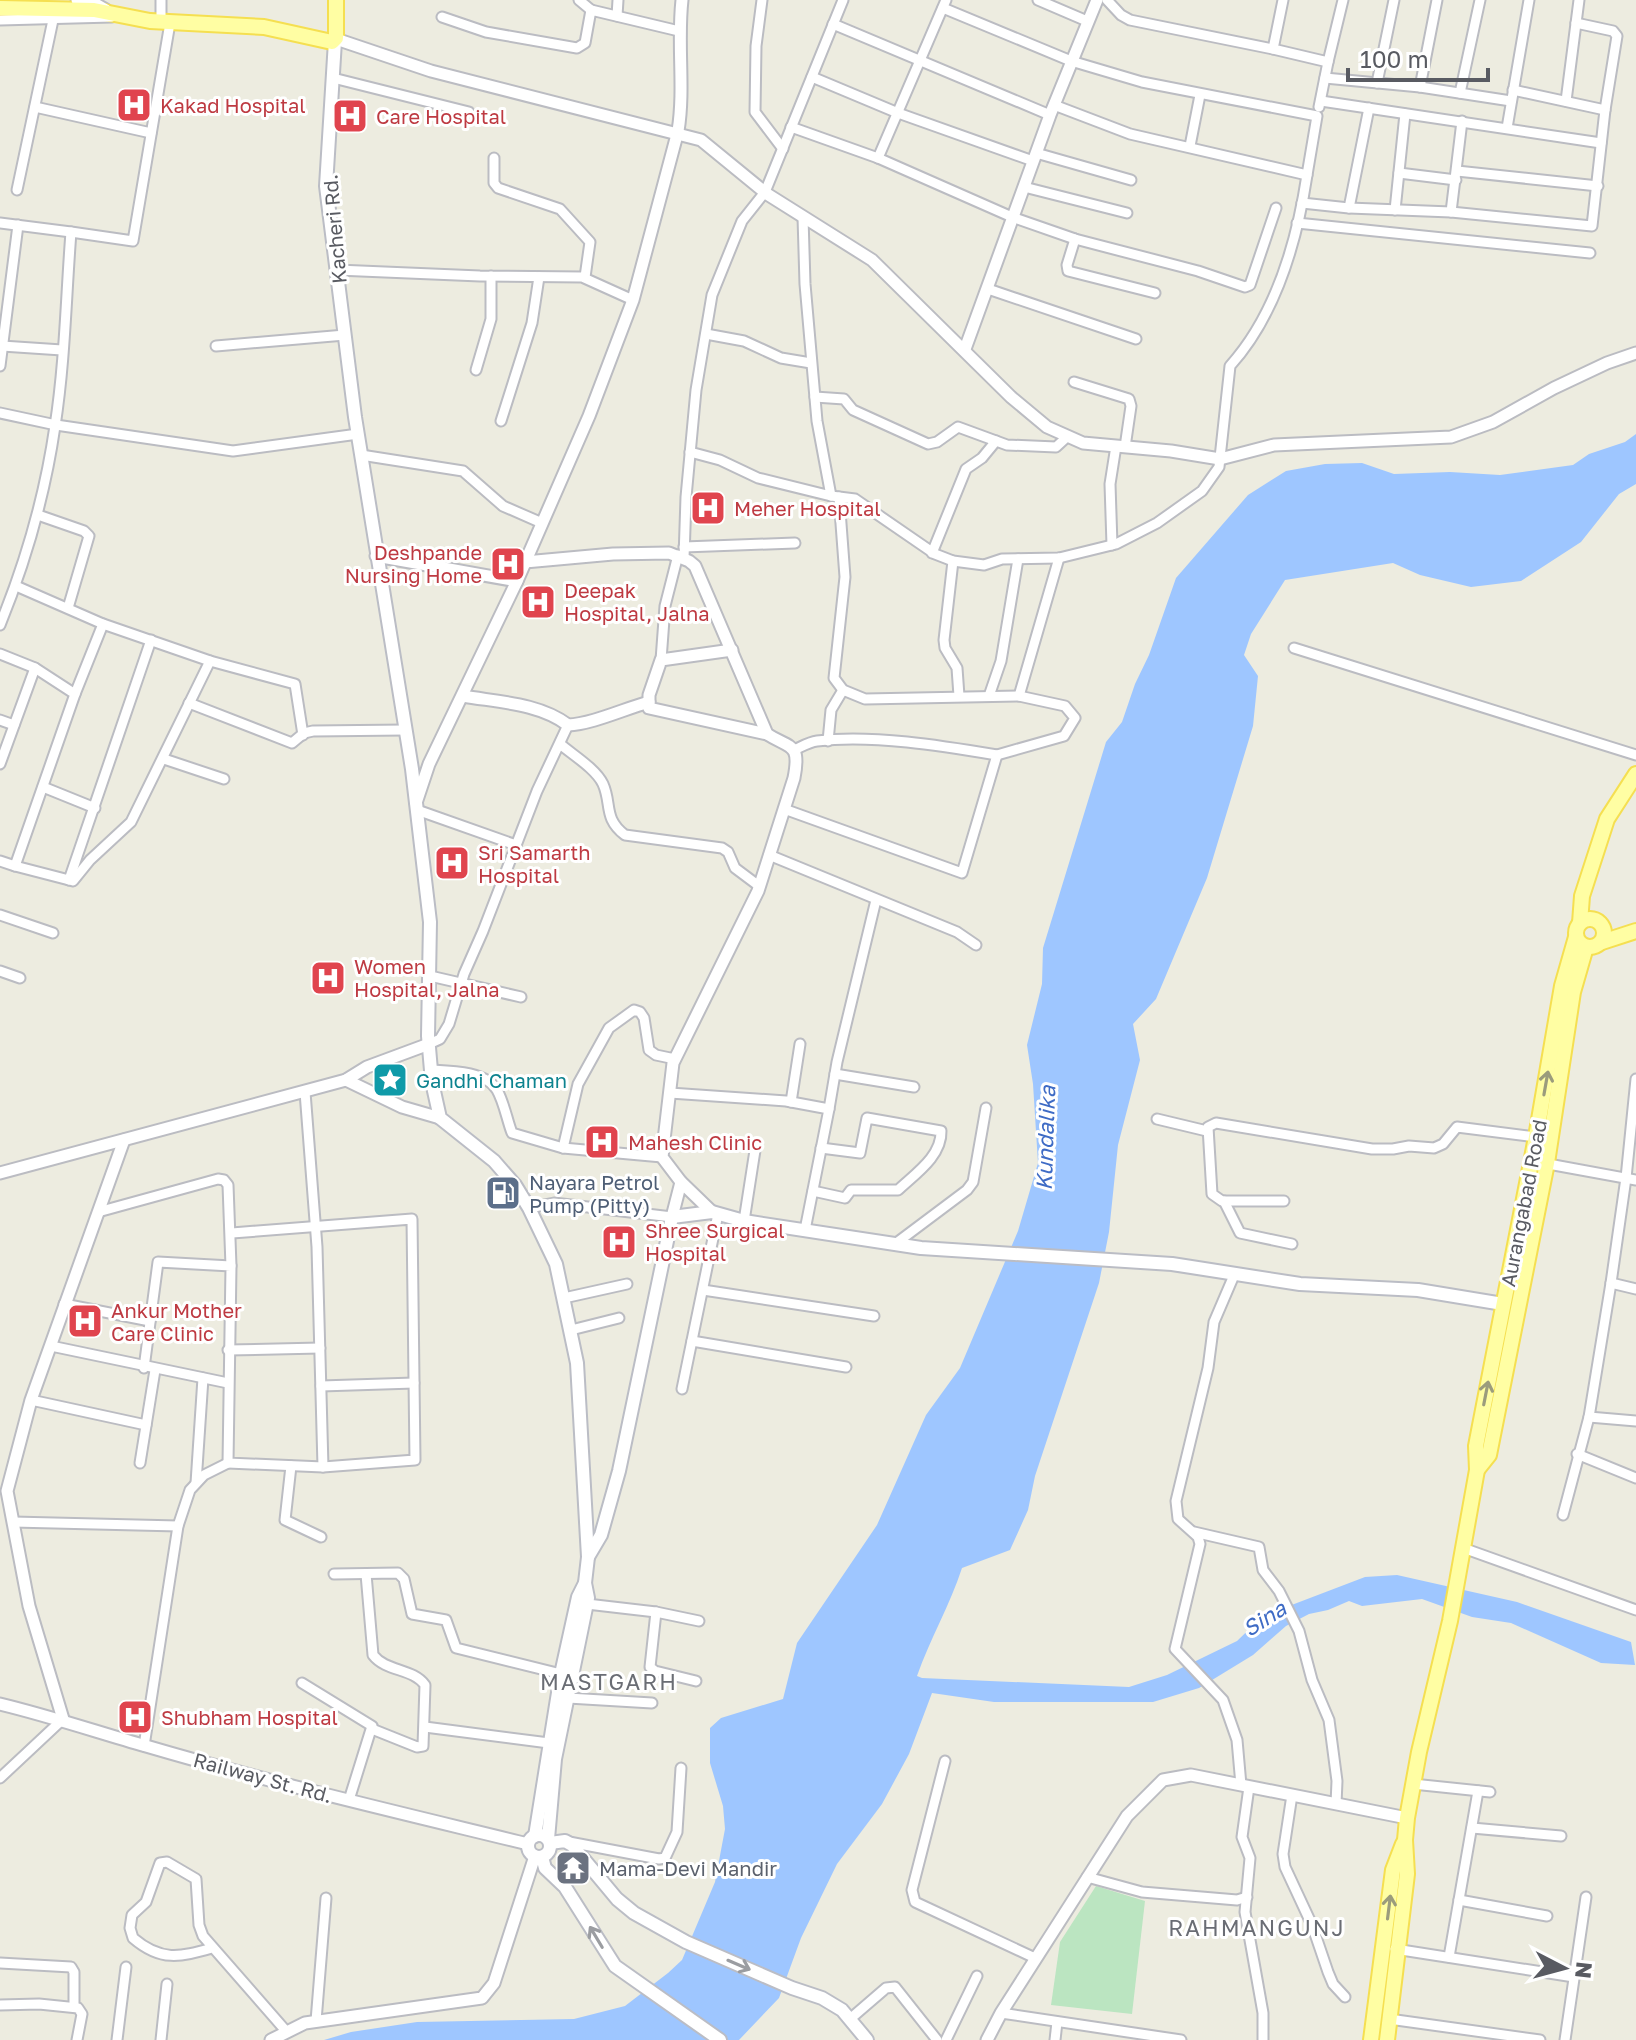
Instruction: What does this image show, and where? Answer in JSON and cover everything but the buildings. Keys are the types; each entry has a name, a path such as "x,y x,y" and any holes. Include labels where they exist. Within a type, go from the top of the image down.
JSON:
{"main road":[{"path":"0,8 78,5 166,22 264,27 336,40 336,0"},
{"name":"Kacheri Rd.","path":"336,40 326,186 355,417 416,807 430,922 431,1070 440,1118"},
{"name":"Aurangabad Road","path":"1477,1470 1489,1455 1539,1162 1587,930 1582,896 1607,819 1636,774"},
{"path":"1587,930 1631,931"},
{"path":"1587,930 1605,933 1602,942 1631,931"},
{"name":"Aurangabad Road","path":"1413,1784 1450,1621 1477,1470 1476,1446 1503,1304 1539,1162 1536,1137 1562,986 1587,930"},
{"path":"440,1118 494,1161 515,1185 529,1208 556,1264 577,1363 588,1557 585,1583 587,1604 555,1759 546,1845"},
{"path":"588,1557 601,1535 619,1471 672,1217 715,1213 744,1221 921,1248 1172,1264 1300,1284 1418,1290 1503,1304"},
{"path":"585,1583 578,1597 549,1743 545,1868 565,1887 615,1966 720,2040"},
{"path":"1387,2040 1393,1870 1405,1840 1413,1784"},
{"path":"546,1845 625,1906 686,1942 822,1998 842,2010 867,2040"},
{"path":"1371,2040 1391,1948"}],"street":[{"path":"0,223 133,241 166,22 161,0"},
{"path":"579,0 591,10 679,31"},
{"path":"617,16 618,0"},
{"path":"516,845 416,807 429,764 517,581 589,416 633,300 678,134 682,108 679,31 682,0"},
{"path":"762,0 756,46 755,112 783,149"},
{"path":"682,1389 715,1213 681,1182 662,1157 675,1059 759,886 796,768 791,744 767,734 649,708 649,702 661,660 665,606 682,553 696,390 712,295 742,221 765,192 843,0"},
{"path":"1038,0 1087,21"},
{"path":"965,349 1052,110 1097,0"},
{"path":"1107,0 1130,20 1328,62"},
{"path":"1273,49 1283,0"},
{"path":"690,452 720,460 758,478 855,499 932,553 953,561 984,565 1002,559 1059,558 1112,545 1157,523 1202,491 1219,467 1230,366 1275,295 1302,203 1317,116 1343,0"},
{"path":"1377,83 1394,0"},
{"path":"1420,87 1437,0"},
{"path":"1460,93 1480,0"},
{"path":"1507,128 1529,0"},
{"path":"1566,101 1579,0"},
{"path":"878,158 945,4 1071,61 1200,95 1317,116"},
{"path":"442,17 486,32 577,48 585,43 591,10"},
{"path":"0,20 103,19 114,14"},
{"path":"17,190 53,20"},
{"path":"1302,203 1451,212 1590,227 1594,222 1616,32 1576,23"},
{"path":"833,24 1052,110 1130,134 1307,175"},
{"path":"336,40 431,71 701,140 765,192 872,260 1011,397 1047,427 1083,443 1220,459 1274,445 1451,437 1493,422 1567,382 1636,353"},
{"path":"812,77 898,113 1035,157 1131,180"},
{"path":"333,78 469,112"},
{"path":"1325,78 1420,87 1511,101"},
{"path":"1513,90 1605,110"},
{"path":"1190,146 1200,95"},
{"path":"1321,101 1601,143"},
{"path":"35,107 151,133"},
{"path":"1349,208 1369,108"},
{"path":"1395,210 1405,114"},
{"path":"1451,212 1462,121"},
{"path":"791,127 878,158 1012,217 1075,239 1247,287 1276,208"},
{"path":"494,158 494,183 498,188 557,207 588,240 590,250 585,277"},
{"path":"1399,173 1598,186"},
{"path":"1024,187 1127,213"},
{"path":"794,750 814,741 828,741 927,744 997,755 1064,736 1075,718 1065,706 1019,696 865,699 843,690 834,678 845,577 835,497 811,363 803,217"},
{"path":"1297,223 1590,253"},
{"path":"0,366 4,305 18,225"},
{"path":"0,625 38,515 56,425 71,232"},
{"path":"1075,239 1068,271 1155,293"},
{"path":"337,270 585,277 633,300"},
{"path":"476,370 491,319 491,276"},
{"path":"501,421 532,323 539,277"},
{"path":"988,289 1136,339"},
{"path":"706,334 744,341 781,358 811,363"},
{"path":"216,346 345,335"},
{"path":"2,346 62,350"},
{"path":"1074,382 1129,399 1131,406 1110,484 1112,545"},
{"path":"815,397 844,399 853,410 924,443 937,442 960,427 1014,447 1056,447 1068,436"},
{"path":"0,413 56,425 233,451 358,434"},
{"path":"932,553 966,469 982,458 996,441"},
{"path":"361,455 463,471 503,506 542,523"},
{"path":"38,515 84,531 89,536 68,608"},
{"path":"525,562 795,543"},
{"path":"682,553 695,566 767,734"},
{"path":"376,556 517,581"},
{"path":"1019,696 1059,558"},
{"path":"989,696 1001,661 1018,559"},
{"path":"953,561 944,640 945,648 957,668 959,696"},
{"path":"16,586 103,624 210,661 295,684 307,733"},
{"path":"15,866 103,624"},
{"path":"69,880 151,640"},
{"path":"1294,648 1636,755"},
{"path":"661,660 732,650"},
{"path":"0,654 35,668 75,694"},
{"path":"0,861 73,881 90,860 131,822 210,661"},
{"path":"0,764 35,668"},
{"path":"828,741 831,710 843,690"},
{"path":"463,696 539,710 568,725 584,724 649,702"},
{"path":"189,703 289,743 294,743 307,733 405,730"},
{"path":"0,720 14,725"},
{"path":"0,1173 346,1080 367,1067 429,1044 444,1034 461,981 537,791 568,725"},
{"path":"560,744 600,780 610,818 625,835 722,848 728,852 735,868 759,886"},
{"path":"784,809 962,873 997,755"},
{"path":"164,759 224,779"},
{"path":"43,787 95,808"},
{"path":"769,855 957,932 976,945"},
{"path":"805,1230 835,1074 876,900"},
{"path":"0,915 53,933"},
{"path":"0,971 20,978"},
{"path":"430,976 521,997"},
{"path":"563,1148 578,1084 616,1021 634,1010 640,1012 644,1018 649,1050 656,1055 675,1059"},
{"path":"791,1102 800,1044"},
{"path":"431,1070 487,1080 497,1090 512,1133 563,1148 662,1157"},
{"path":"835,1074 914,1087"},
{"path":"1563,1515 1589,1417 1631,1179 1636,1079"},
{"path":"346,1080 402,1107 440,1118"},
{"path":"305,1092 315,1225 323,1467"},
{"path":"670,1093 791,1102 829,1109"},
{"path":"895,1244 967,1190 973,1182 986,1108"},
{"path":"813,1191 845,1198 851,1190 898,1190 929,1160 941,1143 941,1131 867,1118 860,1153 821,1148"},
{"path":"1157,1119 1207,1131"},
{"path":"1284,1201 1215,1199 1212,1194 1208,1127 1216,1123 1372,1149 1409,1146 1434,1148 1443,1144 1457,1127 1536,1137"},
{"path":"0,1778 63,1719 29,1606 7,1491 31,1400 124,1140"},
{"path":"744,1221 756,1144"},
{"path":"1539,1162 1631,1179"},
{"path":"98,1212 221,1179 228,1185 232,1233 228,1463"},
{"path":"529,1208 554,1203 672,1217 681,1182"},
{"path":"1224,1201 1240,1233 1292,1244"},
{"path":"144,1746 178,1526 190,1490 196,1483 204,1475 228,1463 323,1467 415,1460 412,1219 232,1233"},
{"path":"144,1368 158,1262 231,1266"},
{"path":"1235,1273 1214,1322 1208,1368 1176,1501 1178,1519 1198,1537 1200,1550 1175,1649 1223,1700 1237,1740 1245,1786 1242,1837 1250,1858 1245,1912 1263,2013 1263,2040"},
{"path":"1611,1283 1636,1289"},
{"path":"564,1298 627,1284"},
{"path":"703,1290 874,1316"},
{"path":"64,1304 150,1321"},
{"path":"571,1330 619,1318"},
{"path":"692,1341 846,1367"},
{"path":"51,1346 144,1368 228,1383"},
{"path":"228,1350 320,1348"},
{"path":"140,1463 155,1370"},
{"path":"196,1483 203,1378"},
{"path":"321,1386 414,1383"},
{"path":"31,1400 146,1425"},
{"path":"1589,1417 1636,1421"},
{"path":"1577,1454 1636,1478"},
{"path":"291,1466 285,1520 321,1537"},
{"path":"13,1522 178,1526"},
{"path":"1192,1532 1259,1547 1263,1570 1279,1591 1299,1631 1312,1680 1332,1734 1336,1804"},
{"path":"1462,1554 1636,1610"},
{"path":"334,1574 394,1573 402,1576 412,1614 446,1620 456,1648 561,1674"},
{"path":"366,1574 371,1649 382,1664 423,1681 424,1743 421,1747 372,1729"},
{"path":"587,1604 656,1612 699,1621"},
{"path":"656,1612 650,1667 696,1681"},
{"path":"302,1683 371,1724 349,1800"},
{"path":"568,1698 652,1703"},
{"name":"Railway St. Rd.","path":"0,1704 349,1800 546,1845"},
{"path":"425,1727 549,1743"},
{"path":"945,1761 912,1890 915,1902 1035,1958"},
{"path":"271,2040 286,2031 316,2021 482,1998 494,1983 546,1845 665,1858 677,1832 681,1768"},
{"path":"987,2040 1035,1958 1127,1816 1163,1780 1191,1775 1407,1818"},
{"path":"1413,1784 1490,1792"},
{"path":"1449,1957 1478,1791"},
{"path":"1292,1795 1283,1854 1285,1867 1312,1925 1333,1984 1345,1997"},
{"path":"1472,1828 1561,1836"},
{"path":"212,1948 170,1957 133,1938 130,1928 132,1915 146,1902 160,1863 167,1862 196,1879 201,1931 212,1948 286,2031"},
{"path":"1087,1877 1142,1892 1237,1900 1247,1897"},
{"path":"1565,2040 1586,1897"},
{"path":"316,2021 326,1898"},
{"path":"1459,1900 1547,1916"},
{"path":"1391,1948 1574,1977"},
{"path":"0,1963 71,1967 74,1972 74,2007"},
{"path":"117,2040 126,1967"},
{"path":"946,2040 977,1976"},
{"path":"161,2040 167,1984"},
{"path":"850,2019 886,1988 895,1987 937,2040"},
{"path":"0,2005 27,2004 81,2010 77,2040"},
{"path":"1001,2013 1138,2037 1181,2040"},
{"path":"1389,2019 1456,2035 1540,2040"},
{"path":"1055,2040 1057,2022"}],"green space":[{"path":"1096,1886 1145,1901 1132,2014 1051,2005 1060,1942"}],"water":[{"path":"1636,434 1636,484 1619,494 1581,542 1521,581 1471,587 1420,575 1393,563 1285,580 1251,634 1244,655 1258,676 1253,726 1207,878 1156,999 1133,1024 1140,1060 1118,1145 1109,1232 1099,1283 1035,1476 1028,1510 1010,1550 962,1568 917,1676 1129,1687 1167,1675 1237,1641 1263,1616 1365,1577 1397,1575 1517,1602 1631,1642 1635,1665 1601,1663 1511,1623 1472,1617 1422,1599 1362,1606 1349,1601 1309,1614 1286,1626 1253,1655 1199,1688 1153,1702 994,1702 932,1693 909,1754 882,1804 837,1864 801,1938 779,1998 739,2040 324,2040 351,2032 417,2022 574,2019 625,2006 682,1960 715,1882 725,1829 723,1806 710,1763 710,1728 721,1718 783,1699 797,1643 877,1525 926,1415 960,1368 1018,1231 1038,1163 1027,1045 1042,984 1043,948 1106,742 1122,722 1176,578 1248,495 1286,471 1325,464 1362,463 1394,474 1450,472 1500,475 1573,465 1589,454 1625,442"}],"place":[{"name":"Kakad Hospital","path":"134,105"},
{"name":"Care Hospital","path":"350,116"},
{"name":"Meher Hospital","path":"708,508"},
{"name":"Deshpande Nursing Home","path":"508,564"},
{"name":"Deepak Hospital, Jalna","path":"538,602"},
{"name":"Sri Samarth Hospital","path":"452,863"},
{"name":"Women Hospital, Jalna","path":"328,978"},
{"name":"Gandhi Chaman","path":"390,1080"},
{"name":"Mahesh Clinic","path":"602,1142"},
{"name":"Nayara Petrol Pump (Pitty)","path":"503,1193"},
{"name":"Shree Surgical Hospital","path":"619,1242"},
{"name":"Ankur Mother Care Clinic","path":"85,1321"},
{"name":"Shubham Hospital","path":"135,1717"},
{"name":"Mama-Devi Mandir","path":"573,1868"}],"district":[{"name":"MASTGARH","path":"609,1681"},
{"name":"RAHMANGUNJ","path":"1257,1927"}],"water label":[{"name":"Kundalika","path":"1045,1138"},
{"name":"Sina","path":"1264,1618"}]}
